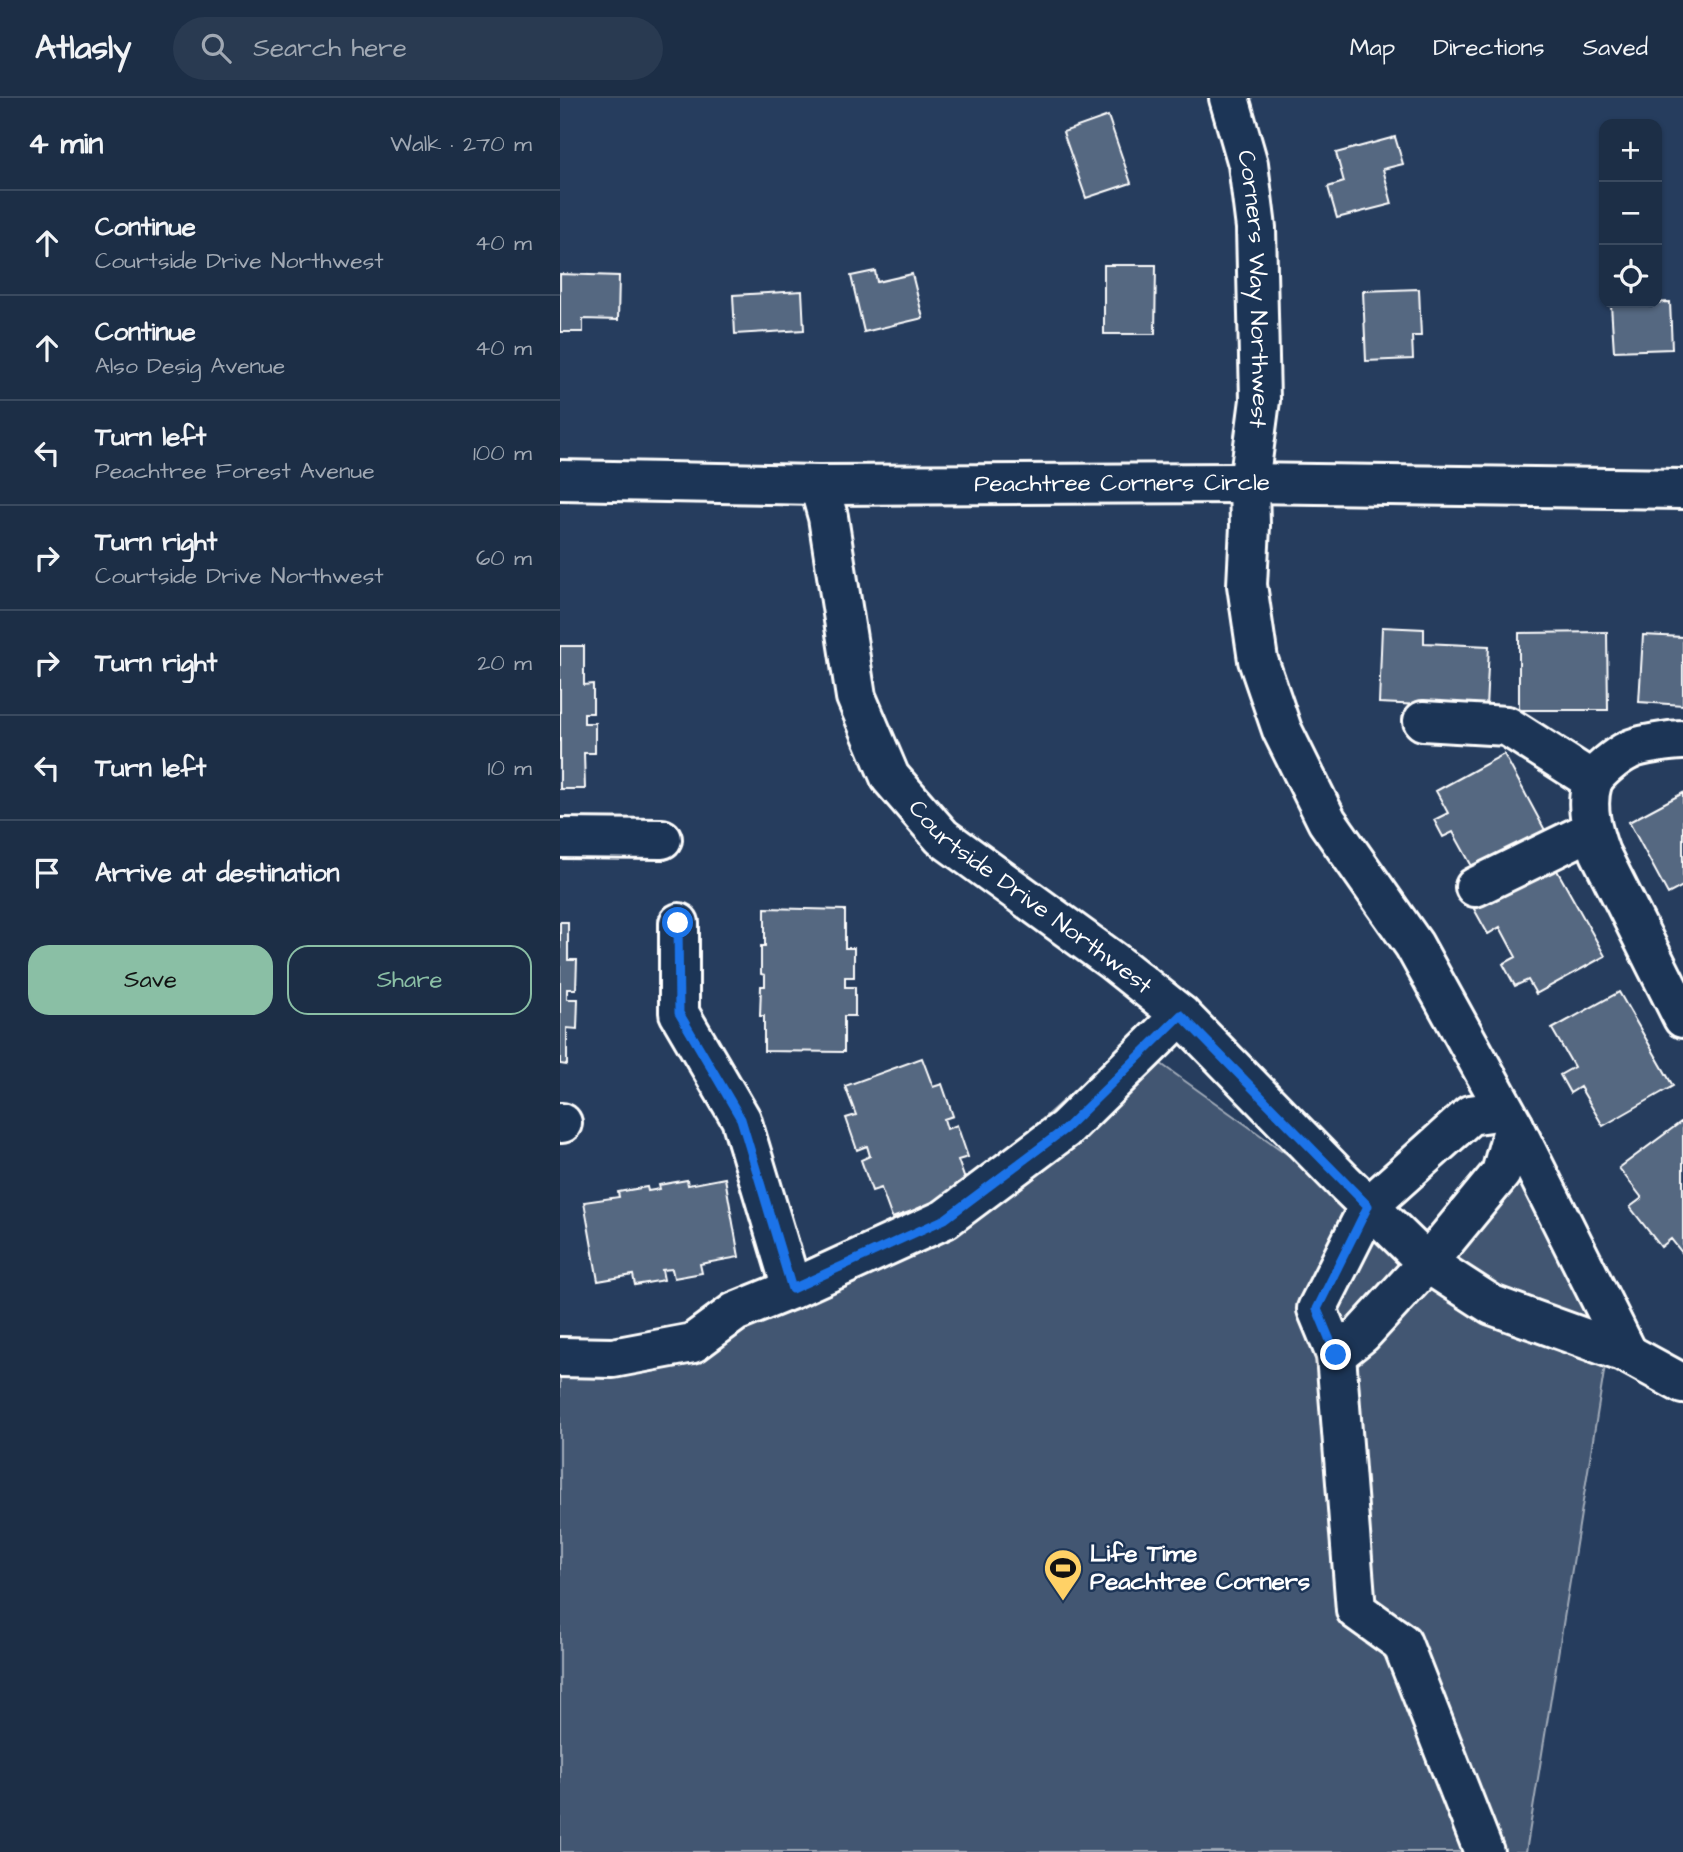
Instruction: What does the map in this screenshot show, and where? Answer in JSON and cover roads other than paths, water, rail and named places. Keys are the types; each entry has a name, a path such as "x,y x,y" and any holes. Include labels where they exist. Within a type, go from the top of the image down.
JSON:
{"street":[{"name":"Corners Way Northwest","path":"1228,98 1248,164 1256,228 1260,400 1249,484 1247,585 1258,660 1282,730 1326,821 1414,944 1509,1118 1628,1354"},
{"name":"Peachtree Corners Circle","path":"560,480 818,485 1249,484 1683,489"},
{"name":"Courtside Drive Northwest","path":"818,485 828,517 856,697 890,777 942,837 1113,961 1181,1015 1427,1263 1492,1305 1628,1354 1683,1384"},
{"path":"1423,721 1507,726 1593,781"},
{"path":"1683,740 1629,749 1602,769 1593,781 1589,804 1592,830 1600,853 1683,1018"},
{"path":"1475,887 1592,830"},
{"path":"560,838 662,839"},
{"path":"678,923 679,1013 741,1119 792,1289"},
{"path":"560,1357 613,1358 693,1343 735,1311 792,1289 945,1219 1065,1129 1181,1015"},
{"path":"1336,1355 1362,1334 1427,1263 1502,1174 1509,1118 1470,1115 1368,1206 1317,1309 1336,1355 1356,1610 1402,1643 1484,1852"}],"place":[{"name":"Life Time Peachtree Corners","path":"1063,1602"}]}
